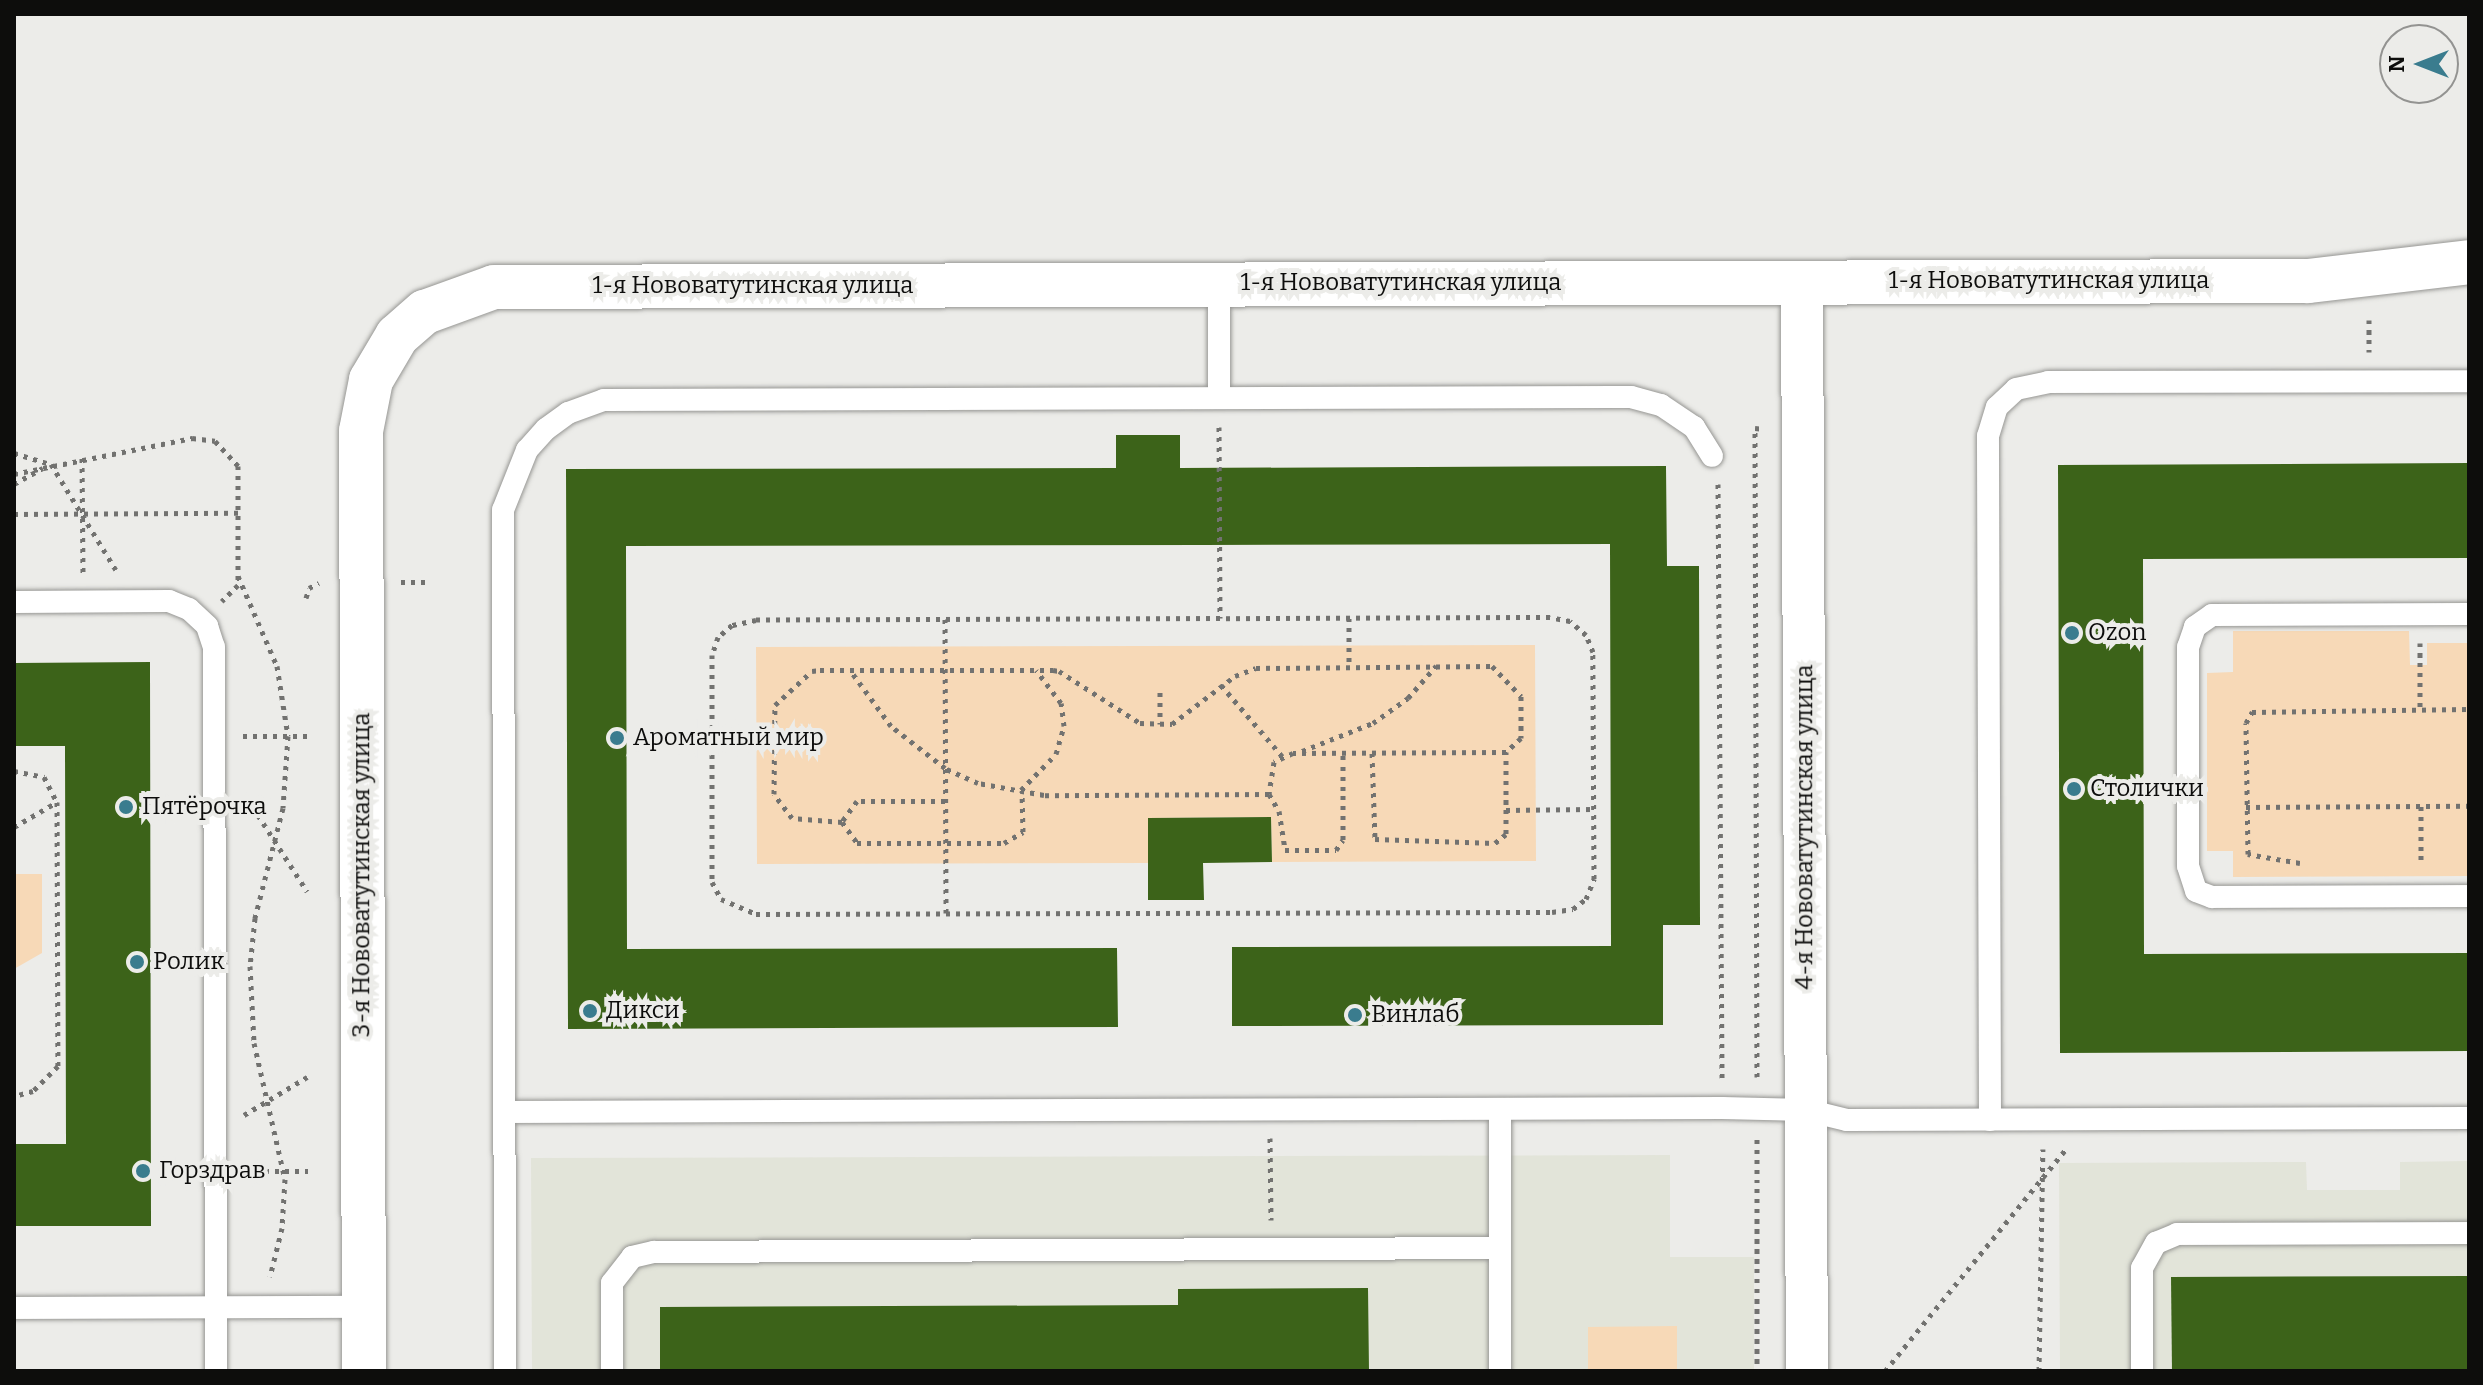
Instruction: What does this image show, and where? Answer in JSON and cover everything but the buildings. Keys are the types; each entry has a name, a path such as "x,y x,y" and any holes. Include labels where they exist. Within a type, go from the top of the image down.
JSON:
{"street":[{"name":"1-я Нововатутинская улица","path":"371,380 397,336 425,312 494,287 2308,281 2469,262"},
{"name":"4-я Нововатутинская улица","path":"1802,282 1807,1371"},
{"name":"3-я Нововатутинская улица","path":"364,1371 361,431 371,380"}],"lane":[{"path":"1219,284 1219,398"},
{"path":"1990,1120 1988,436 1997,407 2016,389 2048,382 2469,381"},
{"path":"505,1371 503,510 527,450 546,429 568,413 604,400 1631,397 1661,405 1694,427 1712,456"},
{"path":"14,602 169,601 199,619 214,647 216,1371"},
{"path":"2469,614 2212,615 2195,627 2188,647 2188,866 2196,891 2212,897 2469,896"},
{"path":"504,1112 1722,1108 1806,1110 1847,1120 2469,1118"},
{"path":"1500,1109 1500,1371"},
{"path":"2142,1371 2142,1268 2145,1255 2166,1238 2177,1234 2469,1233"},
{"path":"612,1371 612,1283 632,1257 654,1252 1500,1248"},
{"path":"14,1308 364,1307"}],"path":[{"path":"1219,398 1220,618"},
{"path":"1757,1371 1755,428 1770,429"},
{"path":"14,474 82,458 208,439 236,460 236,590 199,619"},
{"path":"14,453 51,464 135,601"},
{"path":"1712,456 1720,490 1722,1108"},
{"path":"82,458 84,602"},
{"path":"14,484 51,464"},
{"path":"14,514 238,513"},
{"path":"238,576 277,666 288,736 288,773 276,843 255,918 250,966 254,1043 283,1171 282,1228 257,1307"},
{"path":"2420,614 2420,709"},
{"path":"1550,617 1570,621 1586,635 1593,652 1594,879 1586,899 1573,909 756,914 721,899 712,882 712,655 718,637 732,625 756,620 1349,618 1550,617"},
{"path":"1349,618 1349,667"},
{"path":"945,619 946,913"},
{"path":"1343,753 1343,840 1336,850 1285,850 1279,811 1269,794 1269,771 1282,756 1373,723 1408,698 1437,666"},
{"path":"842,822 805,822 781,808 774,794 773,713 777,699 807,673 850,670 1036,670 1071,674 1132,719 1160,724 1183,720 1221,685 1256,668 1492,666 1515,685 1521,696 1521,738 1506,752 1293,753"},
{"path":"850,670 891,726 945,768 978,783 1021,791 1269,794"},
{"path":"842,822 857,843 946,843 1017,838 1023,832 1021,791 1056,754 1064,726 1057,694 1036,670"},
{"path":"1221,685 1282,756"},
{"path":"1160,692 1160,724"},
{"path":"2315,864 2251,858 2246,807 2246,723 2252,712 2469,709"},
{"path":"307,736 214,742 307,891"},
{"path":"1372,753 1372,835 1379,842 1501,842 1506,810 1506,752"},
{"path":"14,771 44,777 57,802 58,1066 33,1091 14,1096"},
{"path":"842,822 857,801 945,801"},
{"path":"14,827 57,802"},
{"path":"2421,806 2421,897"},
{"path":"2246,807 2469,806"},
{"path":"1506,810 1594,809"},
{"path":"216,1132 307,1077"},
{"path":"1270,1110 1271,1249"},
{"path":"2039,1371 2043,1120"},
{"path":"1885,1371 2090,1120"},
{"path":"216,1171 308,1171"}],"shaded area":[{"path":"2233,631 2409,631 2410,665 2427,665 2427,643 2469,643 2469,876 2233,877 2233,851 2207,851 2207,673 2233,672"},
{"path":"1535,645 1536,861 1272,862 1271,817 1149,818 1148,863 757,864 756,647"},
{"path":"14,874 42,874 42,953 14,969"},
{"path":"1670,1155 1670,1257 1754,1257 1754,1371 532,1371 531,1158"},
{"path":"2469,1161 2469,1371 2060,1371 2059,1163 2306,1162 2307,1190 2400,1190 2400,1162"},
{"path":"1677,1326 1677,1371 1588,1371 1588,1327"}],"place":[{"name":"Ozon","path":"2072,633"},
{"name":"Ароматный мир","path":"617,738"},
{"name":"Столички","path":"2074,789"},
{"name":"Пятёрочка","path":"126,807"},
{"name":"Ролик","path":"137,962"},
{"name":"Дикси","path":"590,1011"},
{"name":"Винлаб","path":"1355,1015"},
{"name":"Горздрав","path":"143,1171"}]}
